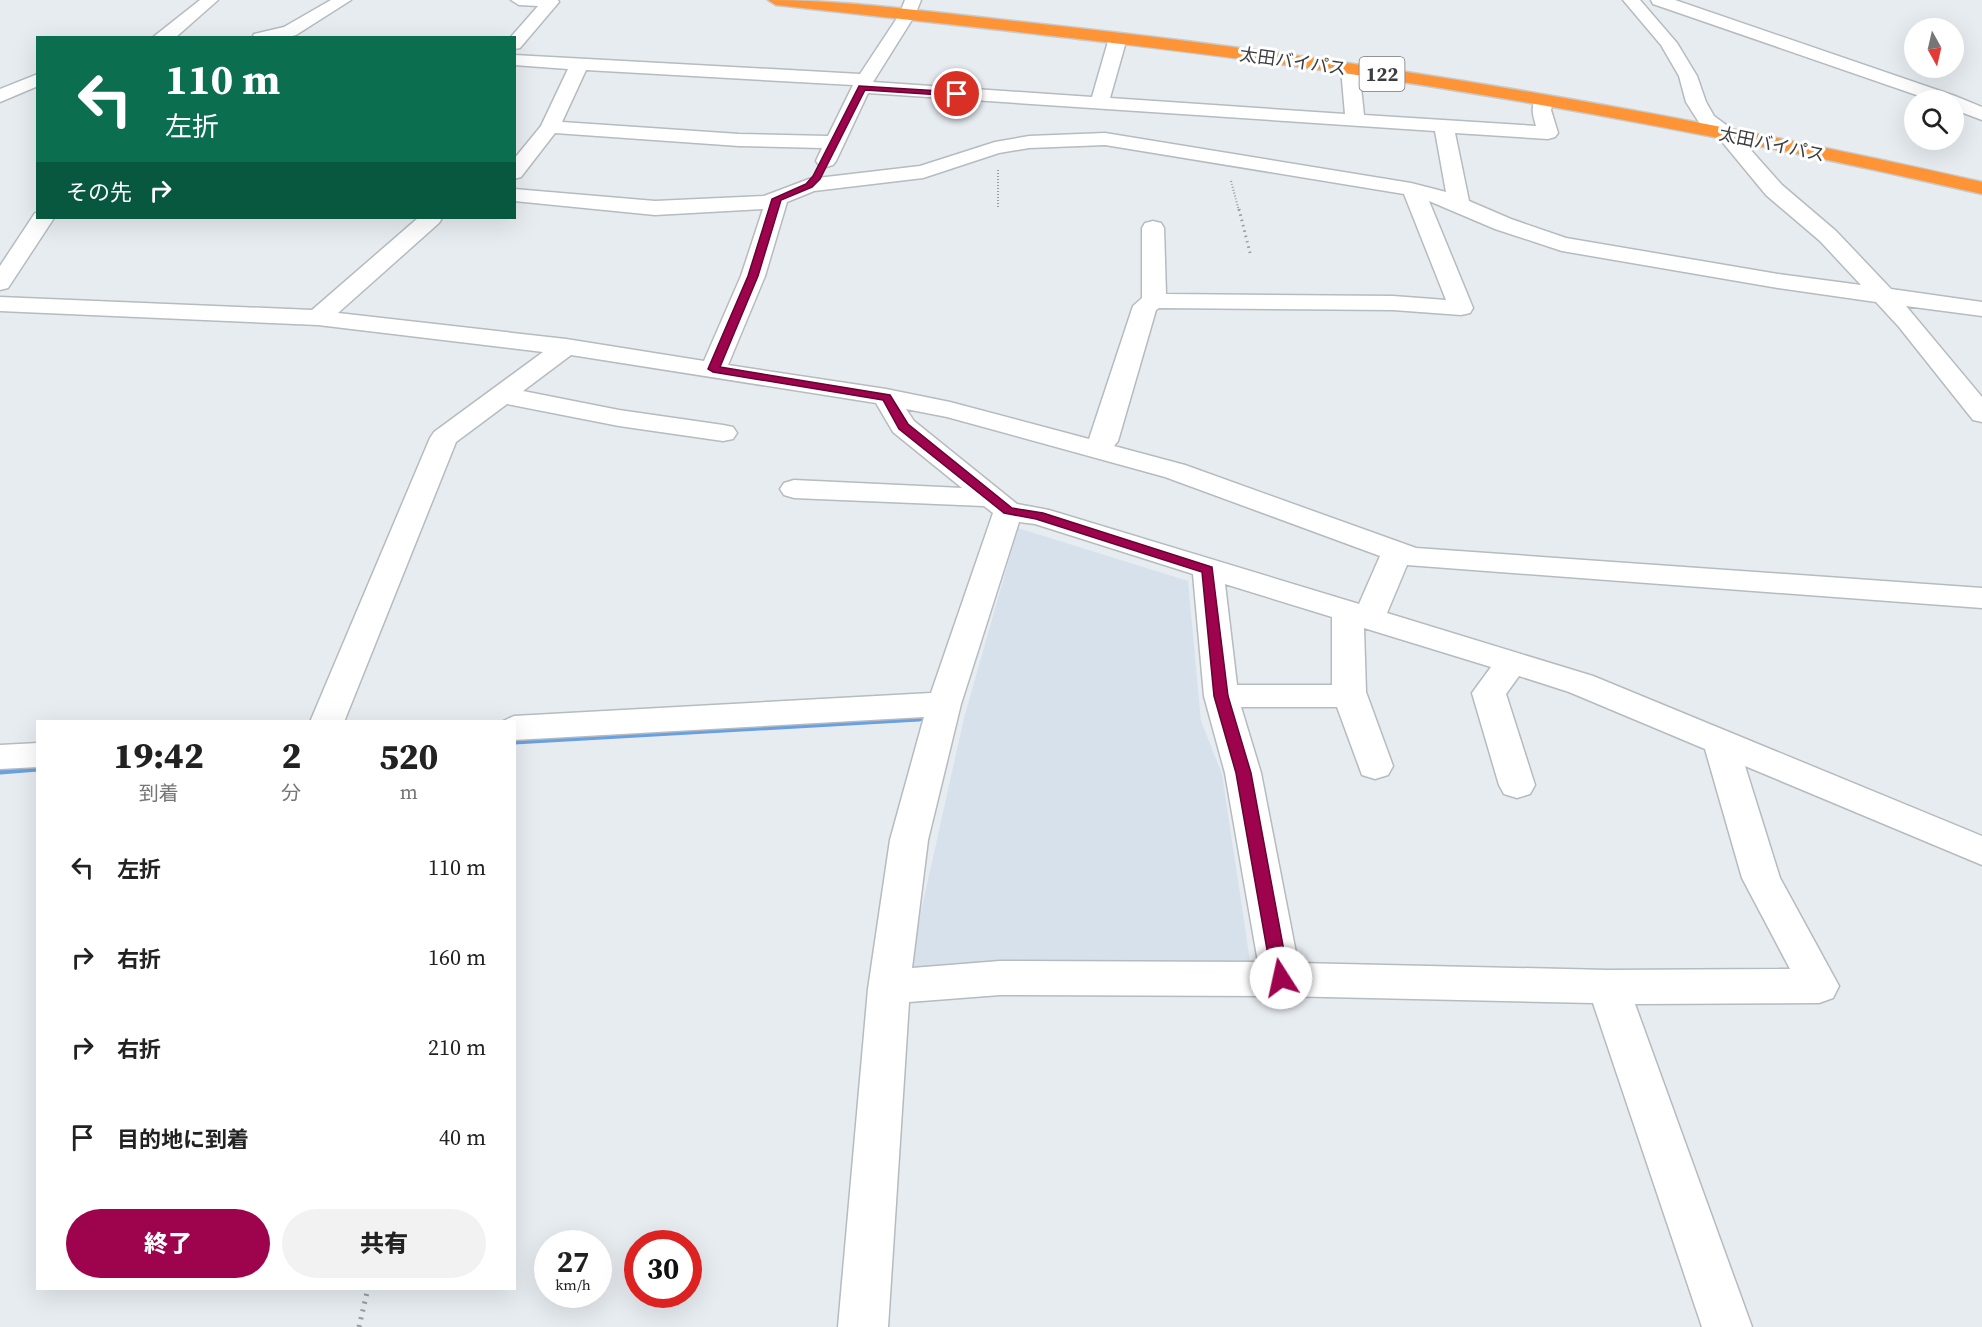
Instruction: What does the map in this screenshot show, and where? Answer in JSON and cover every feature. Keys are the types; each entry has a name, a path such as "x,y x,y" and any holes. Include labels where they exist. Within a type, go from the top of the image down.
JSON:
{"highway":[{"name":"太田バイパス","path":"776,0 910,7 1350,69 1544,100 1726,134 1982,188"},
{"name":"太田バイパス","path":"850,0 1229,44 1353,61 1707,120 1982,177"}],"street":[{"path":"166,36 210,0"},
{"path":"269,36 290,31 343,0"},
{"path":"516,42 551,2 519,0"},
{"path":"1631,0 1668,43 1688,76 1696,102 1707,120 1726,134 1774,190 1828,236 1908,322 1982,414"},
{"path":"1659,0 1919,90"},
{"path":"809,185 817,178 864,84 910,7"},
{"path":"1105,138 1105,104 1118,38"},
{"path":"516,60 864,84 1105,104 1548,133 1540,110 1544,100"},
{"path":"516,170 550,127 580,63"},
{"path":"1350,69 1355,121"},
{"path":"0,96 36,80"},
{"path":"1964,107 1982,114"},
{"path":"1444,126 1459,205"},
{"path":"550,127 739,140 836,142"},
{"path":"516,195 655,208 766,202 809,185 923,172 991,149 1029,142 1105,138 1411,189 1562,244 1778,281 1982,309"},
{"path":"1095,448 1104,441 1146,306 1154,301 1393,303 1461,308 1418,197 1411,189"},
{"path":"713,369 753,276 777,199"},
{"path":"0,283 42,219"},
{"path":"318,318 429,219"},
{"path":"1153,228 1154,301"},
{"path":"0,304 318,318 566,347 886,397 950,410 1175,471 1412,557 1982,598"},
{"path":"328,720 444,438 566,347"},
{"path":"502,395 619,418 723,433"},
{"path":"886,397 903,426 1000,504"},
{"path":"794,489 1000,504 1581,684 1982,851"},
{"path":"863,1327 889,989 909,840 1000,504"},
{"path":"1375,766 1351,696 1358,614 1396,552"},
{"path":"1208,570 1221,696 1244,773 1281,978"},
{"path":"1512,662 1489,693 1517,785"},
{"path":"1221,696 1351,696"},
{"path":"516,728 921,703 944,704"},
{"path":"889,989 914,984 1000,978 1281,978 1608,987 1820,986 1761,878 1720,741"},
{"path":"0,757 36,755"},
{"path":"1608,987 1727,1327"}],"path":[{"path":"991,149 998,169 998,207"},
{"path":"1227,160 1250,253"},
{"path":"359,1327 368,1290"}],"shaded area":[{"path":"1018,528 1188,581 1201,721 1222,774 1250,961 907,974 964,718"}],"waterway":[{"path":"516,740 919,717"},
{"path":"0,770 36,767"}],"route":[{"path":"957,94 862,87 817,178 809,185 777,199 753,276 713,369 886,397 903,426 1008,510 1039,516 1208,570 1221,696 1244,773 1281,978"}]}
